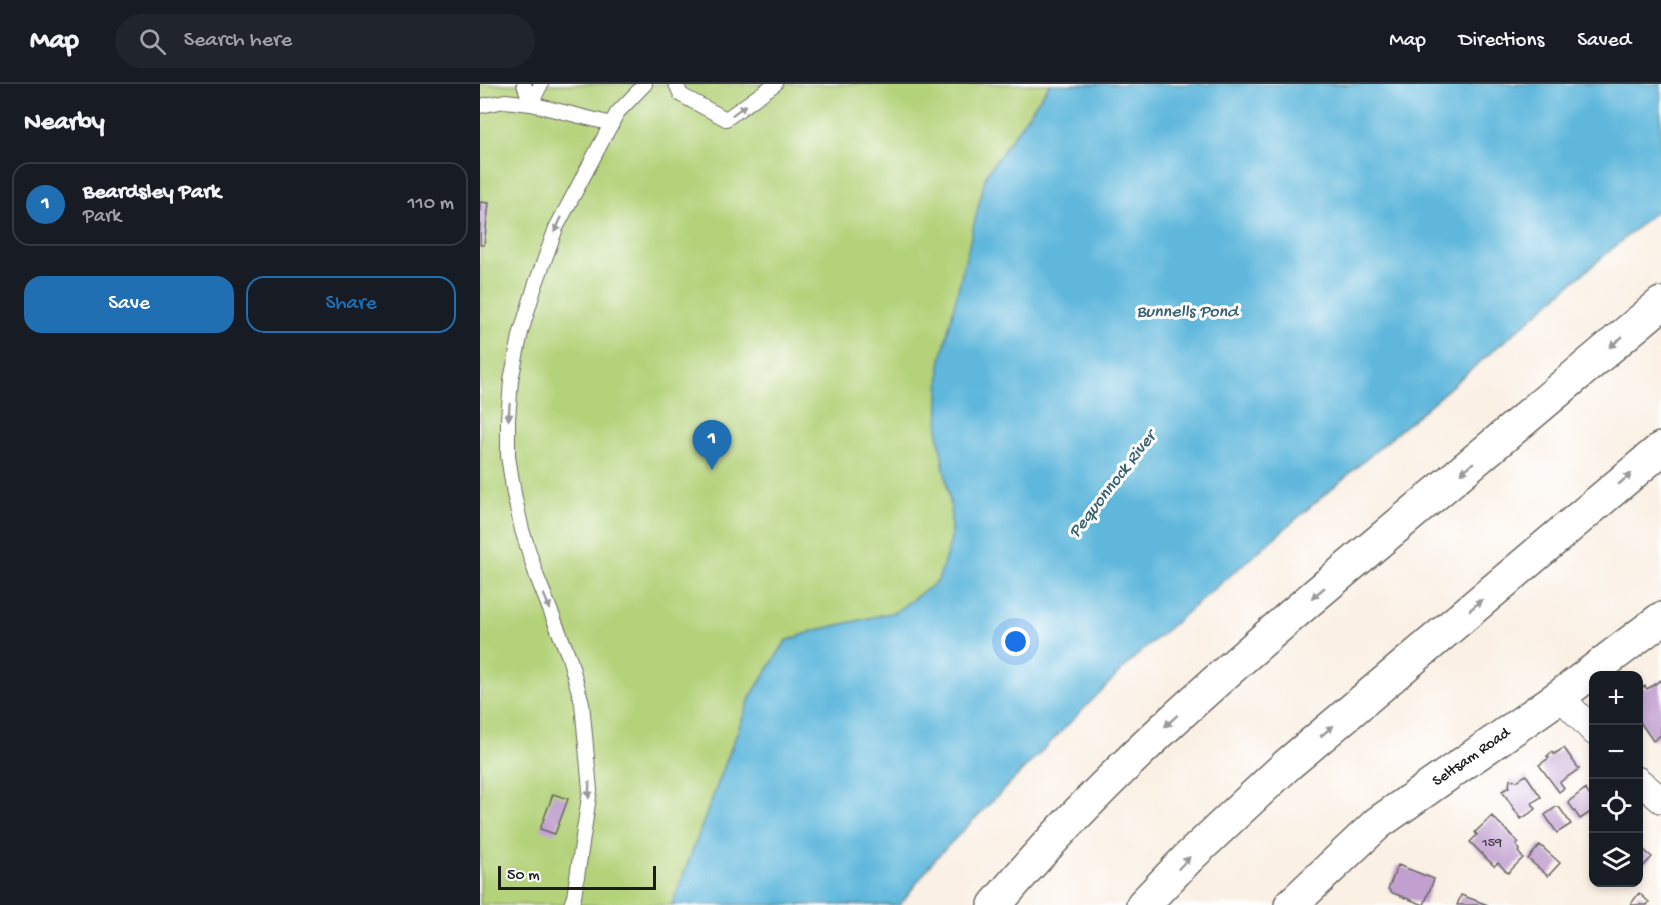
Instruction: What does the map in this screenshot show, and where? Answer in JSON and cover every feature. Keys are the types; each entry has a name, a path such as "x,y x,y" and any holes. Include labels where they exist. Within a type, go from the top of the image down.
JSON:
{"main road":[{"path":"995,905 1054,838 1129,761 1184,710 1274,630 1661,304"},
{"path":"1143,905 1188,858 1287,765 1661,449"},
{"name":"Seltsam Road","path":"1291,905 1378,823 1560,696 1661,619"}],"street":[{"path":"1560,696 1589,728"},
{"path":"1643,784 1661,800"}],"lane":[{"path":"524,84 531,104"},
{"path":"531,104 541,84"},
{"path":"571,905 590,790 582,703 569,657 537,577 522,530 508,456 511,380 521,332 556,228 617,113 645,84"},
{"path":"676,84 681,95 726,119 775,84"},
{"path":"480,106 505,101 531,104 612,124"}],"green space":[{"path":"480,84 1050,84 986,175 938,433 951,508 951,540 938,581 895,612 813,631 786,641 751,696 672,905 480,905"}],"water":[{"name":"Bunnells Pond","path":"1050,84 1661,84 1661,207 1136,656 935,859 900,905 672,905 751,696 786,641 813,631 895,612 938,581 951,540 951,508 938,433 940,364 986,175"}],"building":[{"path":"480,202 489,203 484,245 480,245"},
{"path":"1661,680 1661,735 1653,741 1643,726 1643,687 1645,686 1647,689"},
{"path":"1564,748 1579,769 1560,782 1564,788 1559,792 1539,765 1549,758 1547,756 1552,752 1554,754"},
{"path":"1526,775 1541,797 1532,803 1536,809 1521,819 1502,791 1509,787 1510,779 1517,781"},
{"path":"1585,789 1589,794 1589,813 1580,819 1568,802"},
{"path":"553,794 568,799 555,834 540,829"},
{"path":"1559,807 1571,824 1557,833 1545,815"},
{"path":"1492,816 1519,843 1516,845 1523,858 1508,873 1498,863 1494,866 1470,842 1477,835 1475,832"},
{"path":"1540,845 1560,863 1548,876 1528,859"},
{"path":"1643,849 1652,857 1643,867"},
{"path":"1398,865 1434,879 1424,905 1388,889"},
{"path":"1639,893 1649,902 1647,905 1630,905"},
{"path":"1461,895 1488,905 1457,905"}],"place":[{"name":"Beardsley Park","path":"712,470"}],"water label":[{"name":"Pequonnock River","path":"1113,485"}]}
